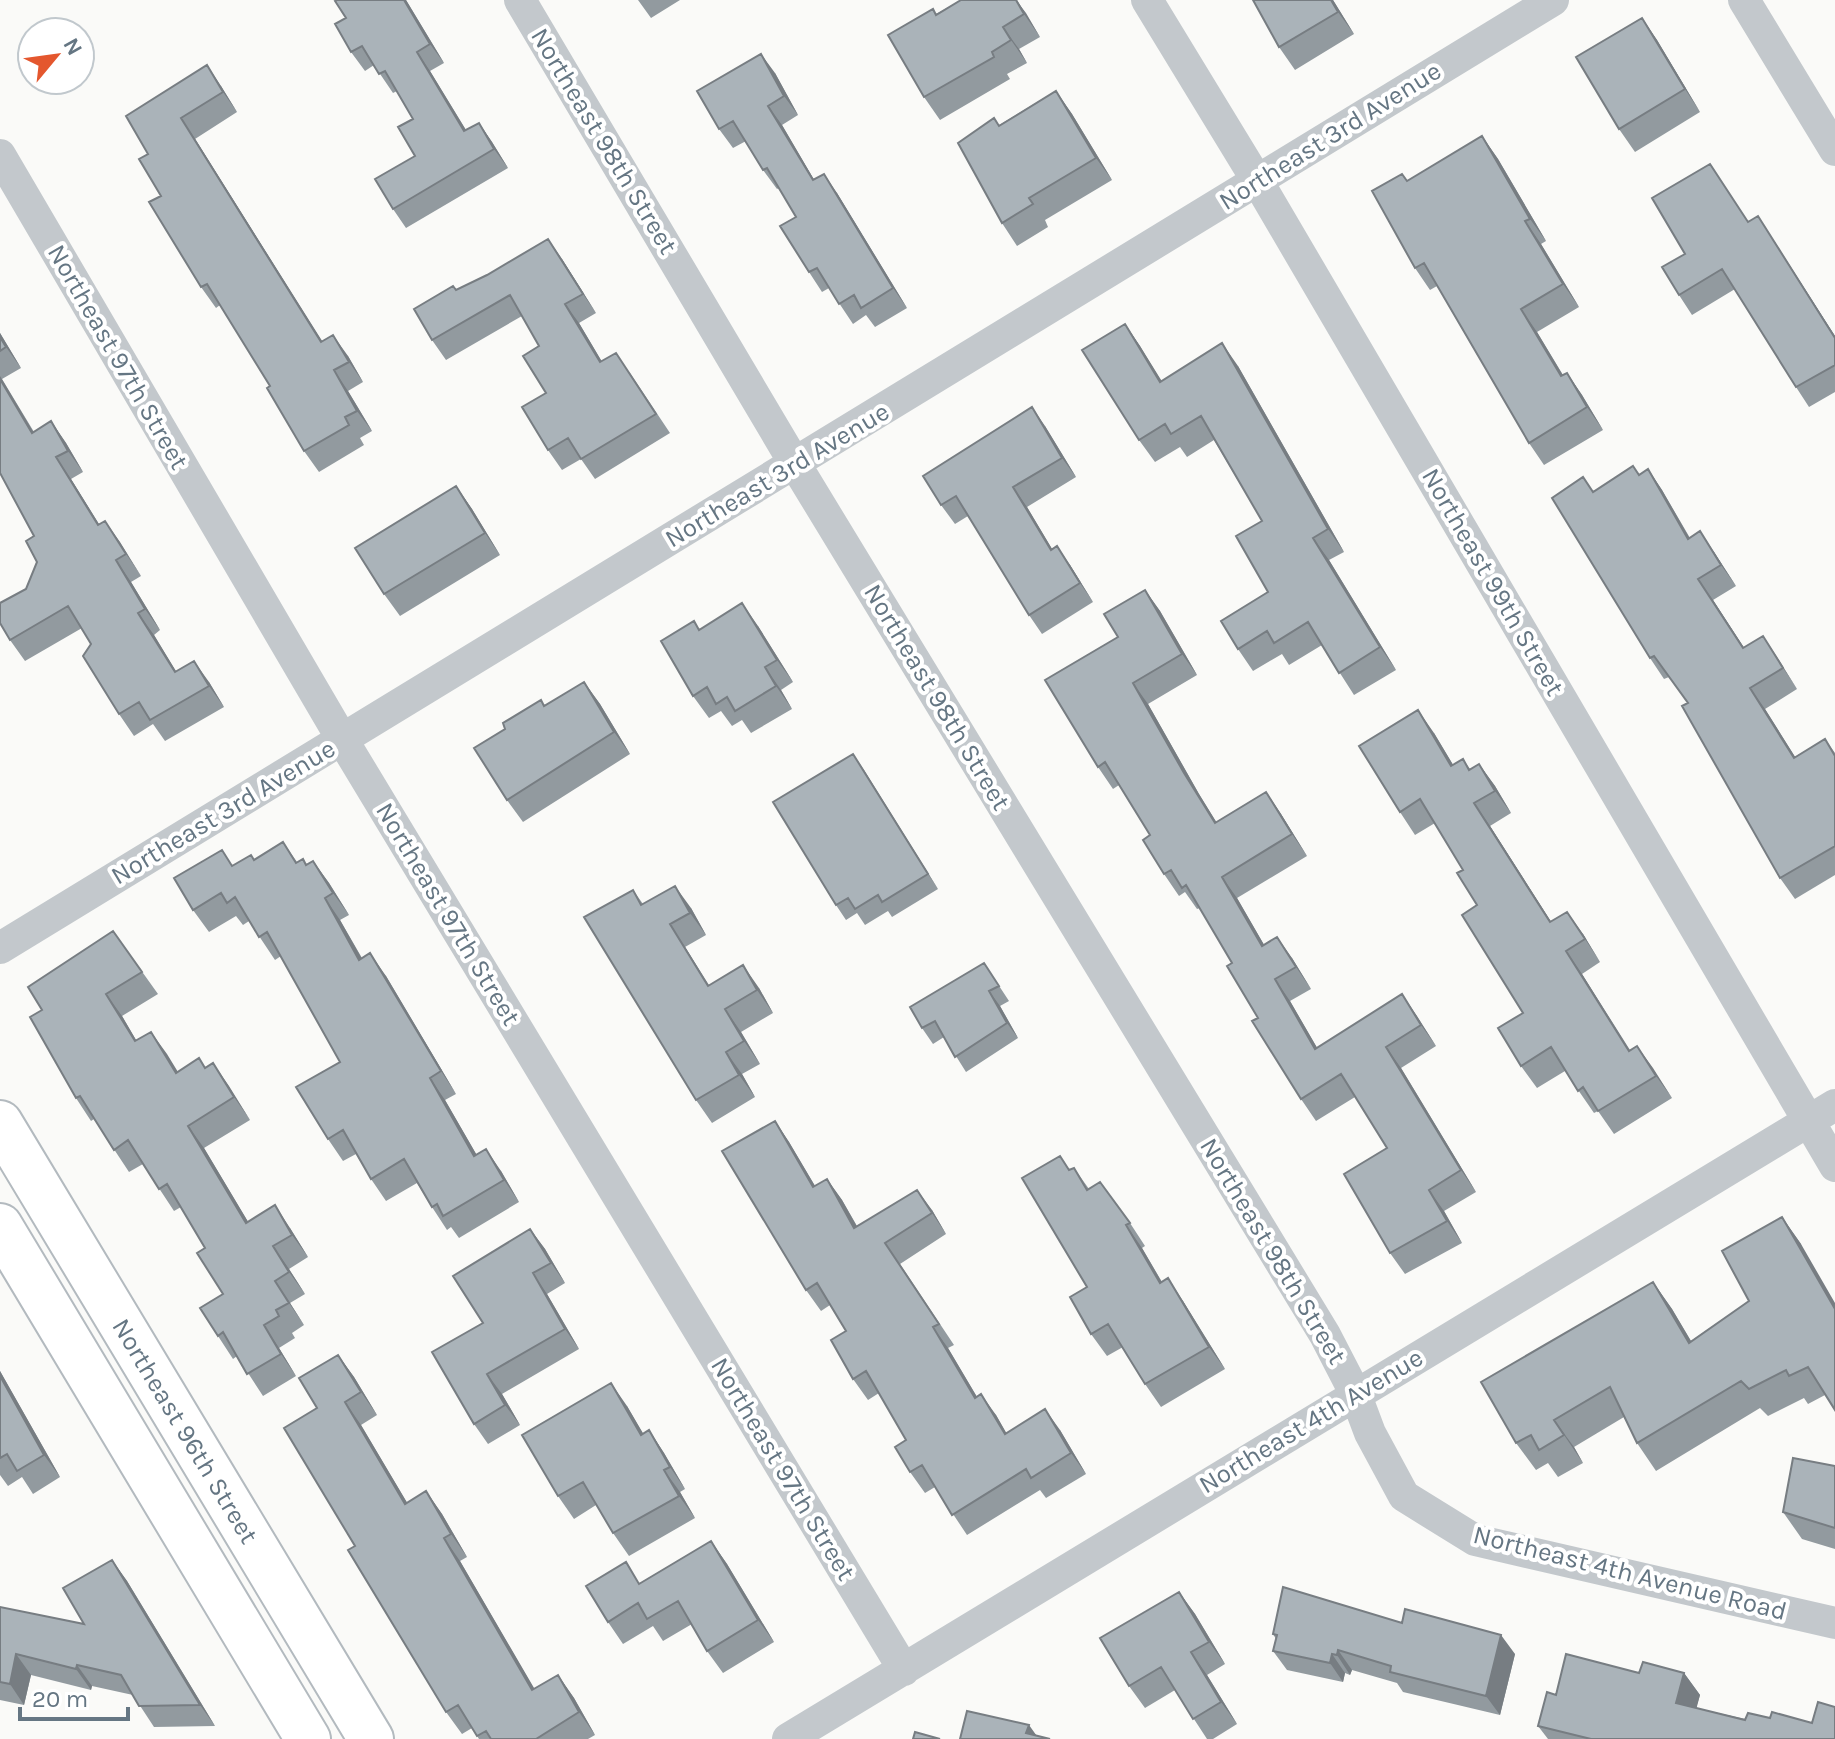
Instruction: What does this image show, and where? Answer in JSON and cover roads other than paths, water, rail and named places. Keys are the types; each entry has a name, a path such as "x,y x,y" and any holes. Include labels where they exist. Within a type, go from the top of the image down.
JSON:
{"street":[{"name":"Northeast 98th Street","path":"520,0 795,464 1325,1335 1355,1393"},
{"name":"Northeast 99th Street","path":"1147,0 1822,1113 1835,1166"},
{"name":"Northeast 3rd Avenue","path":"0,948 1553,0"},
{"path":"1744,0 1835,150"},
{"name":"Northeast 97th Street","path":"0,155 342,739 904,1670"},
{"name":"Northeast 4th Avenue","path":"788,1739 1822,1113"},
{"name":"Northeast 96th Street","path":"0,1123 371,1739"},
{"name":"Northeast 96th Street","path":"0,1226 303,1735"},
{"name":"Northeast 4th Avenue Road","path":"1355,1393 1370,1433 1404,1496 1475,1540 1835,1623"}]}
